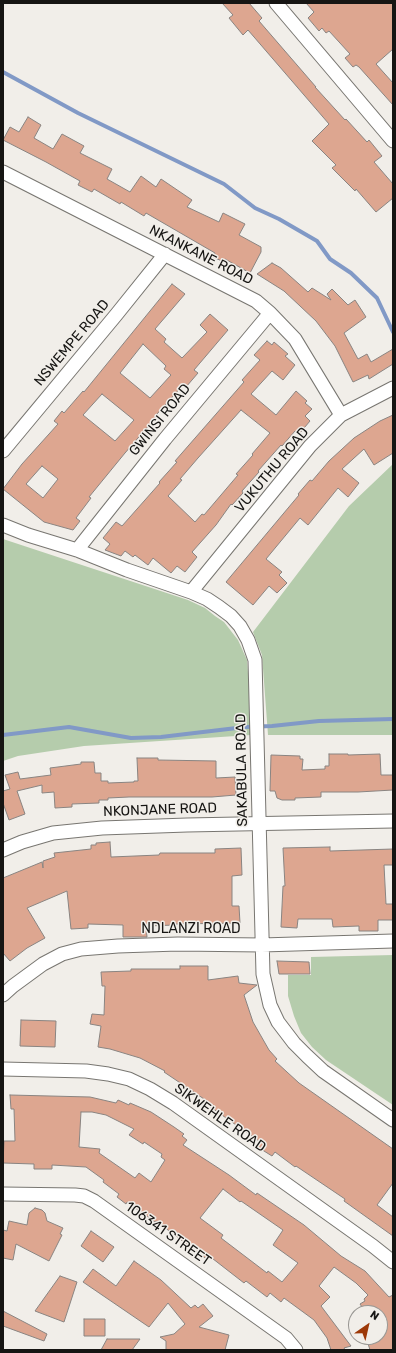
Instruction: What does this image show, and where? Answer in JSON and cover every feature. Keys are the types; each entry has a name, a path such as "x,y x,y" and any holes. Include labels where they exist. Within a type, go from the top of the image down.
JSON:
{"street":[{"path":"276,3 393,141"},
{"name":"NKANKANE ROAD","path":"3,172 256,301 295,339 341,416"},
{"name":"NSWEMPE ROAD","path":"3,451 112,321 165,254"},
{"name":"GWINSI ROAD","path":"77,550 175,427 270,313"},
{"name":"VUKUTHU ROAD","path":"191,592 310,446 341,416 393,388"},
{"name":"SAKABULA ROAD","path":"3,525 28,535 77,550 191,592 207,599 231,616 240,626 248,640 255,660 263,974 270,1005 278,1022 294,1043 323,1071 393,1120"},
{"name":"NKONJANE ROAD","path":"3,850 22,842 53,833 95,829 187,825 393,821"},
{"name":"NDLANZI ROAD","path":"3,995 43,964 62,954 81,949 178,944 262,945 393,941"},
{"name":"SIKWEHLE ROAD","path":"3,1069 86,1071 129,1079 150,1089 179,1107 373,1246 393,1262"},
{"name":"106341 STREET","path":"3,1194 75,1195 84,1196 94,1201 286,1338 296,1350"}],"green space":[{"path":"393,464 393,735 268,735 262,655 253,632 349,506"},
{"path":"3,539 188,600 205,608 224,622 238,640 247,660 251,735 84,746 18,756 3,761"},
{"path":"393,955 393,1105 326,1060 312,1047 301,1033 294,1016 288,996 288,975 311,975 311,957"}],"building":[{"path":"222,3 249,3 262,18 259,21 315,87 367,142 369,140 382,156 374,162 393,184 393,198 376,212 356,189 355,191 332,168 336,165 312,141 329,124 248,30 243,35 229,18 233,15"},
{"path":"306,3 393,3 393,49 376,64 393,83 393,105 359,67 356,65 353,67 345,58 350,54 329,31 326,33 322,28 319,31 308,18 314,12"},
{"path":"28,117 41,125 34,138 53,149 62,134 84,146 80,153 112,169 107,179 130,192 141,176 156,187 161,179 192,200 187,207 219,222 223,213 245,224 239,235 261,247 261,252 250,273 225,259 224,262 213,257 215,253 146,213 144,216 121,202 120,204 94,189 92,192 78,185 80,181 3,140 10,127 19,132"},
{"path":"272,263 281,268 308,292 312,288 331,300 327,294 332,289 348,305 355,300 366,317 344,333 358,359 367,354 371,362 393,349 393,364 369,379 368,375 353,382 335,346 316,321 284,291 257,274"},
{"path":"172,284 185,294 155,329 166,339 164,342 182,358 207,332 200,325 210,314 228,330 194,370 198,373 186,387 183,385 157,414 158,415 89,497 91,498 76,518 80,521 73,530 44,522 3,489 22,464 58,424 54,421 62,411 64,413 83,391 84,392","holes":["143,344 166,366 164,369 171,375 150,398 120,373","102,394 134,420 115,441 83,415","42,466 58,479 43,498 26,484"]},
{"path":"267,341 272,345 274,342 288,354 285,356 295,365 283,380 272,371 251,394 276,415 296,391 307,401 305,403 312,409 305,416 310,421 299,434 295,431 258,471 259,472 242,491 243,493 232,505 231,504 216,525 192,552 197,557 185,572 177,566 171,573 153,558 148,565 135,555 133,557 125,551 121,556 105,550 110,544 103,538 116,522 122,526 160,483 159,482 177,462 175,461 244,382 242,380 260,360 254,355","holes":["241,410 270,433 236,474 238,475 204,515 202,514 195,522 168,496 182,480 180,479"]},
{"path":"393,415 393,453 374,465 364,449 342,469 359,483 348,497 338,488 308,525 300,518 266,559 282,572 279,575 287,583 277,593 269,586 253,605 226,582 299,495 298,494 310,480 312,481 329,461 354,438 380,421"},
{"path":"329,754 380,754 381,775 393,775 393,790 321,792 321,797 295,798 295,800 282,800 277,798 275,791 270,791 271,755 300,756 300,759 303,759 302,770 325,769 325,766 329,766"},
{"path":"137,758 158,758 158,760 216,761 216,778 235,777 236,795 212,797 108,798 108,800 99,800 99,803 72,804 72,807 55,808 54,792 42,793 42,785 17,791 25,814 9,820 3,803 3,791 10,789 5,775 18,772 20,779 51,775 50,768 81,764 81,762 94,762 95,773 101,773 101,781 108,781 108,783 134,782 138,781"},
{"path":"110,842 111,857 159,855 160,853 215,853 215,849 241,848 242,875 232,876 232,906 239,906 240,923 146,926 147,937 123,937 123,925 88,924 88,928 71,929 67,891 27,908 45,938 27,948 10,961 3,953 3,878 42,862 43,868 43,861 55,857 54,853 91,849 91,845 96,845 96,843"},
{"path":"330,847 330,851 393,849 393,865 384,865 386,904 393,904 393,920 378,920 378,931 359,931 359,926 333,927 332,919 298,919 297,928 281,927 283,886 285,886 283,848"},
{"path":"277,961 309,962 310,974 279,974"},
{"path":"180,966 208,966 208,980 238,976 239,983 257,985 244,995 253,1022 269,1050 277,1059 275,1061 299,1083 393,1149 393,1183 377,1205 393,1217 393,1236 344,1201 345,1199 296,1166 295,1167 275,1152 272,1156 256,1146 259,1141 209,1106 210,1103 164,1072 165,1071 140,1058 98,1047 101,1026 90,1024 92,1014 104,1015 105,986 102,986 101,972 131,971 131,969 180,969"},
{"path":"21,1020 56,1021 55,1047 20,1046"},
{"path":"10,1095 90,1097 116,1103 118,1100 129,1105 130,1103 151,1112 184,1134 182,1136 187,1140 183,1145 229,1175 256,1195 257,1193 304,1225 341,1256 365,1271 389,1297 393,1295 393,1350 370,1350 368,1345 388,1345 388,1305 361,1305 368,1295 356,1283 334,1267 319,1286 330,1297 321,1306 348,1342 348,1345 351,1346 344,1348 345,1350 331,1350 327,1338 314,1320 284,1298 281,1302 270,1293 267,1297 246,1281 244,1283 208,1255 205,1258 156,1221 155,1222 127,1202 126,1204 117,1197 119,1194 103,1182 104,1180 86,1167 52,1165 52,1169 34,1169 34,1164 3,1163 4,1141 15,1141 14,1109 11,1109","holes":["81,1112 92,1112 106,1115 134,1129 129,1135 143,1144 144,1142 162,1154 161,1157 165,1160 151,1182 139,1173 135,1178 99,1153 100,1149 79,1147","223,1189 240,1202 241,1201 283,1230 273,1245 298,1263 282,1282 268,1271 267,1273 221,1238 223,1235 200,1218"]},
{"path":"35,1208 42,1210 45,1213 47,1221 63,1228 60,1234 62,1235 49,1261 16,1244 13,1260 3,1258 3,1230 7,1231 9,1221 27,1225 29,1213"},
{"path":"91,1231 114,1247 103,1262 81,1246"},
{"path":"134,1261 161,1280 191,1308 195,1305 198,1308 203,1304 213,1316 199,1327 229,1335 225,1350 166,1350 166,1341 160,1337 174,1334 185,1324 168,1303 149,1327 83,1282 93,1269 116,1286"},
{"path":"60,1276 77,1282 64,1322 35,1311"},
{"path":"3,1311 47,1334 44,1341 3,1326"},
{"path":"84,1319 105,1319 105,1336 84,1336"},
{"path":"107,1339 140,1339 132,1350 101,1350"}],"waterway":[{"path":"3,72 78,113 224,184 255,208 279,219 317,241 330,259 351,273 377,298 393,332"},
{"path":"3,735 69,727 131,738 161,737 245,727 319,721 393,719"}]}
